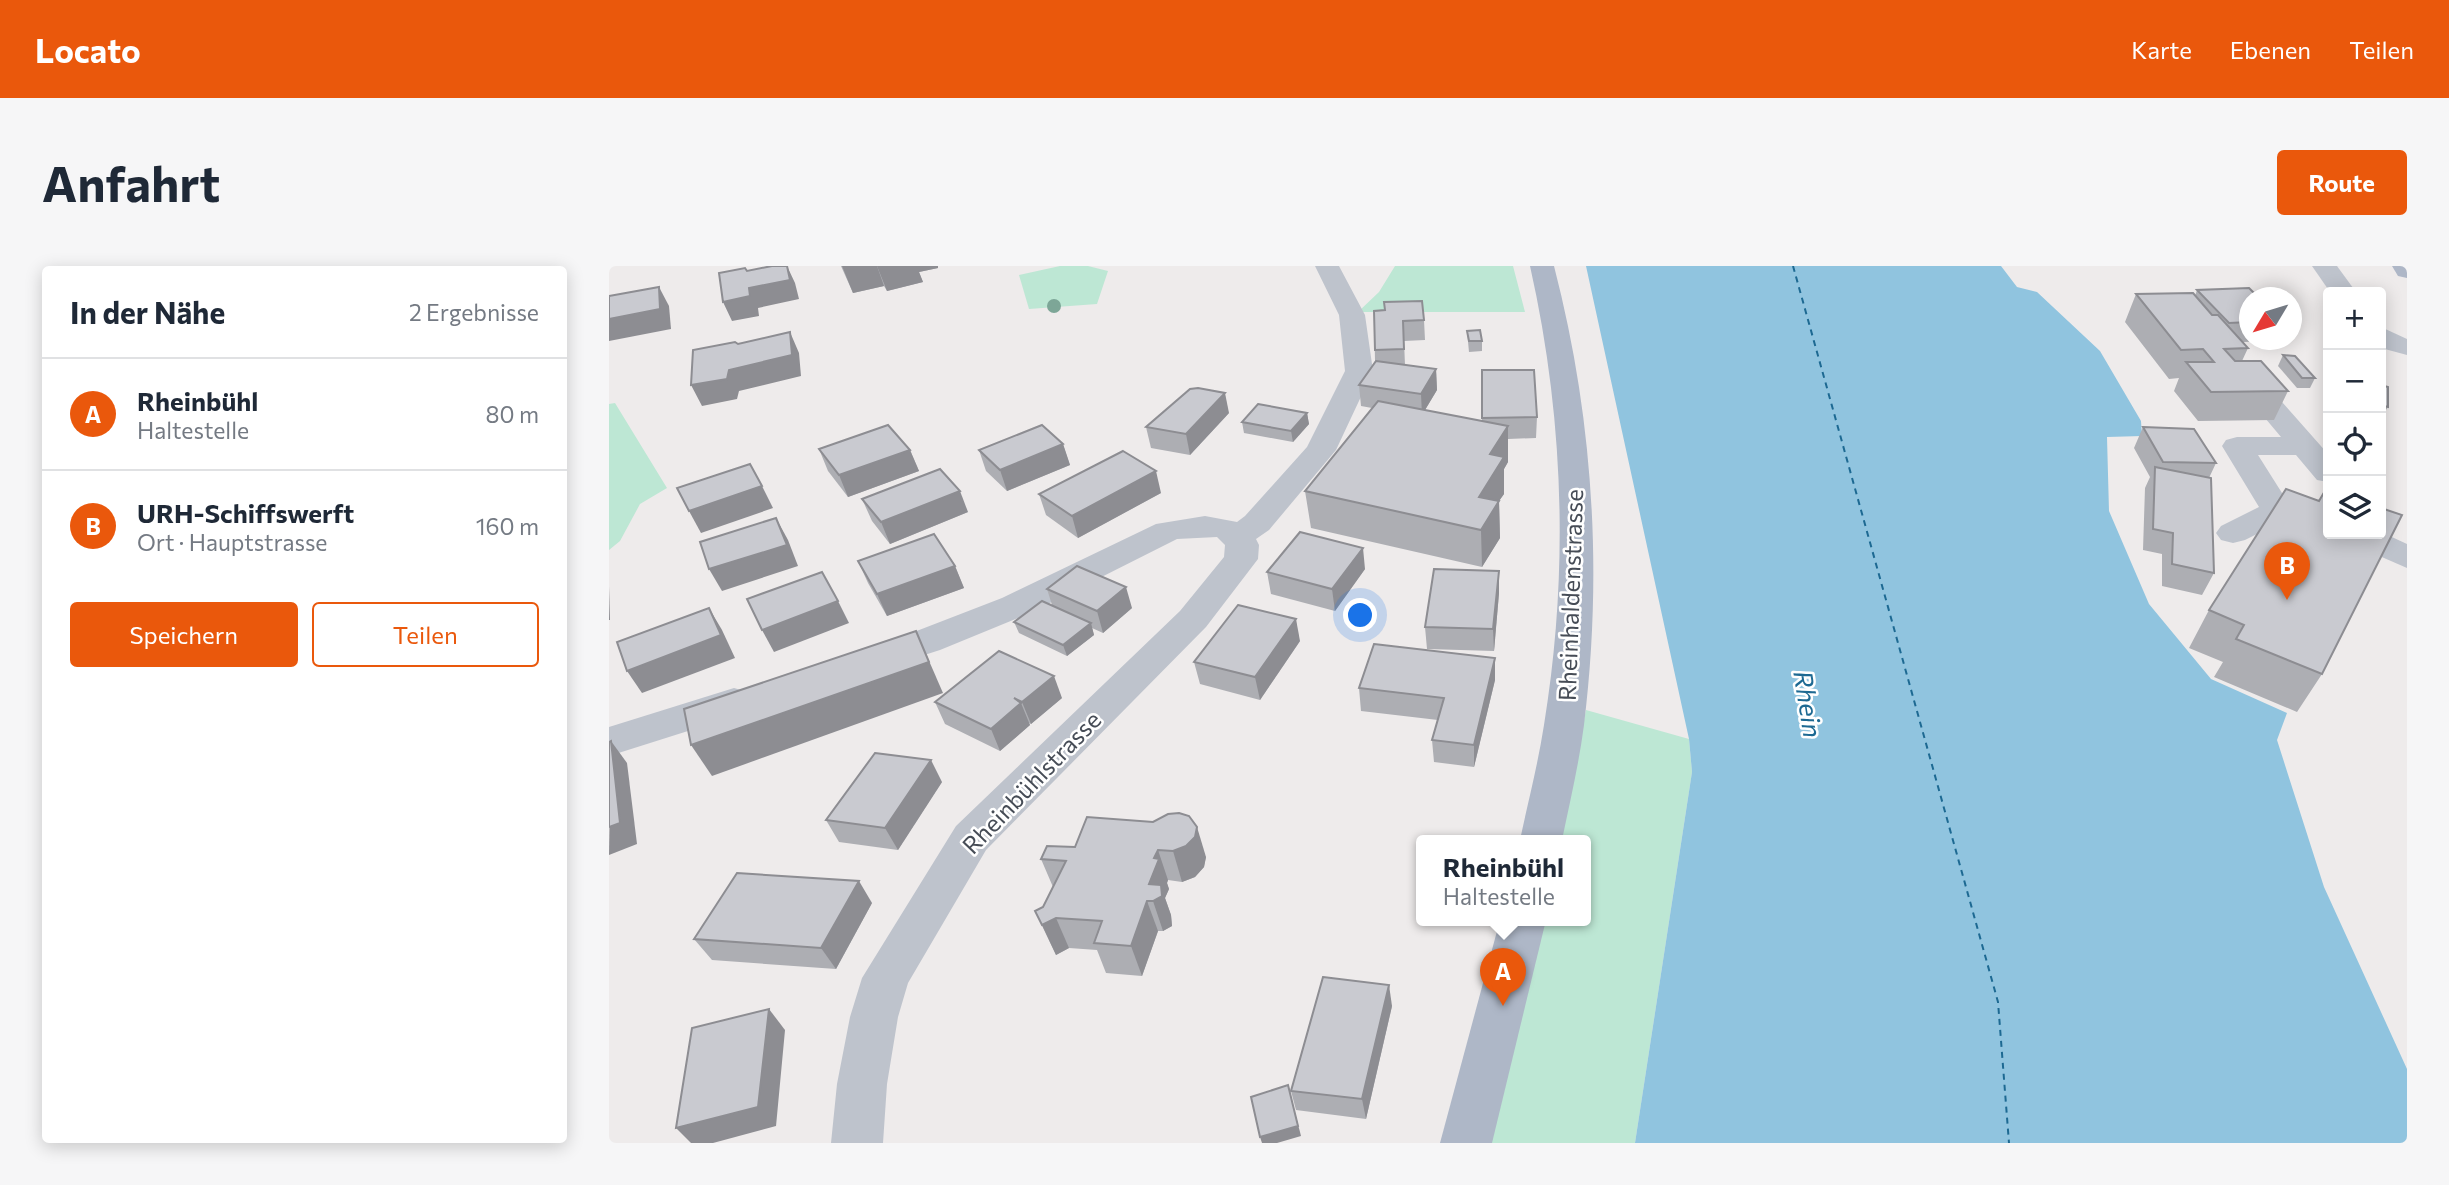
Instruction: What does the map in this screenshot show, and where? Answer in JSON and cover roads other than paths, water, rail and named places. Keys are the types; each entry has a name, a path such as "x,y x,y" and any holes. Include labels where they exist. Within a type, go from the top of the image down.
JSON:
{"main road":[{"name":"Rheinhaldenstrasse","path":"1542,266 1558,324 1570,409 1576,542 1566,710 1542,835"},
{"path":"2404,266 2407,271"},
{"path":"1466,1143 1522,926"}],"street":[{"path":"834,670 927,641 1015,606 1168,531 1206,526 1224,528 1239,536 1265,515 1321,450 1359,371 1352,315 1327,266"},
{"path":"2324,266 2339,287"},
{"path":"2386,339 2407,347"},
{"path":"2222,351 2323,467"},
{"path":"2277,511 2237,446 2304,446"},
{"path":"2233,533 2277,511 2323,523"},
{"path":"2386,519 2407,532"},
{"name":"Rheinbühlstrasse","path":"857,1143 867,1057 885,978 971,838 1193,619 1241,559 1244,548 1239,536"},
{"path":"2368,539 2407,556"},
{"path":"609,742 768,691"}],"water":[{"name":"Rhein","path":"1586,266 2001,266 2017,287 2037,292 2100,351 2141,421 2142,436 2107,437 2109,511 2149,604 2211,679 2287,713 2277,740 2324,887 2407,1069 2407,1143 1635,1143 1692,772 1689,739"}],"place":[{"name":"URH-Schiffswerft","path":"2287,600"},
{"name":"Rheinbühl","path":"1503,1006"}]}
